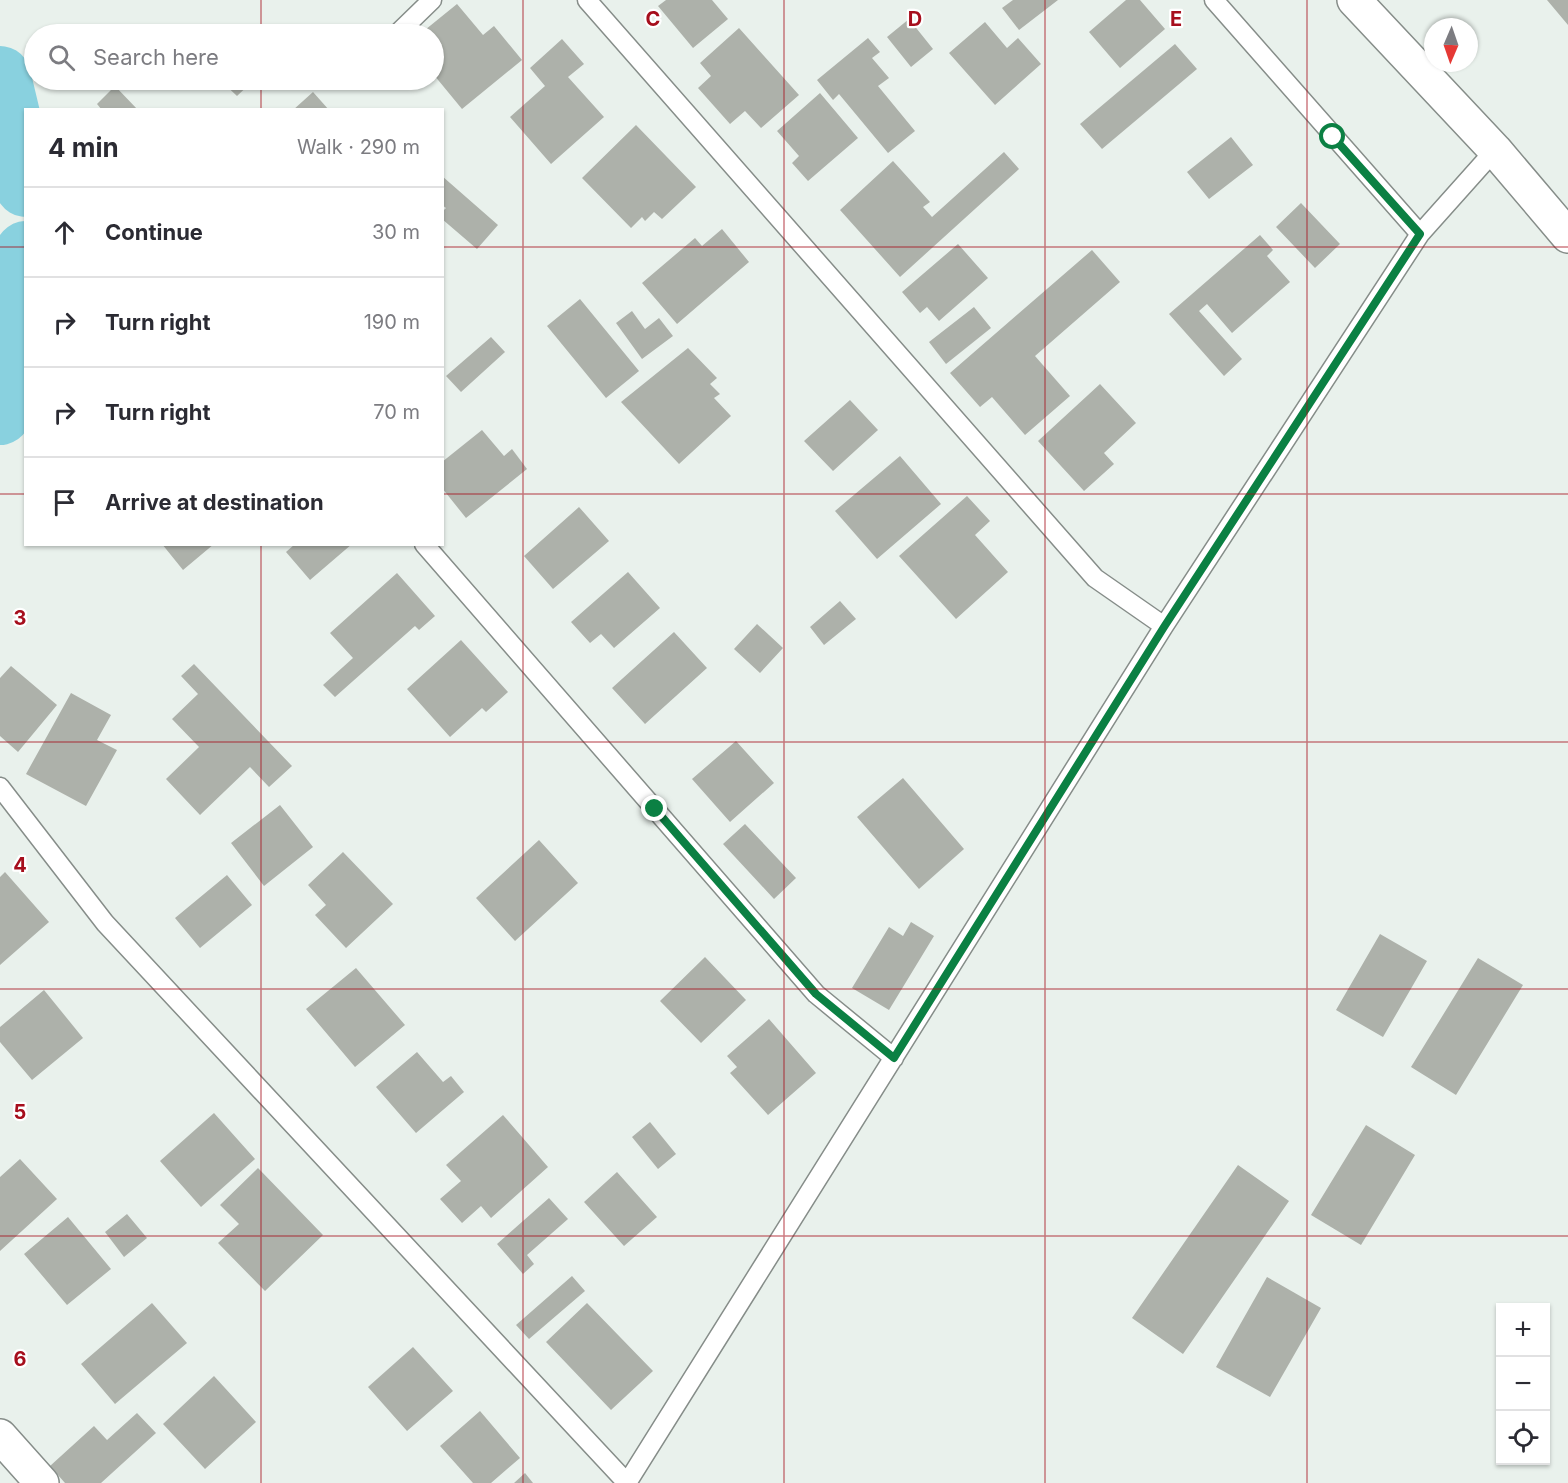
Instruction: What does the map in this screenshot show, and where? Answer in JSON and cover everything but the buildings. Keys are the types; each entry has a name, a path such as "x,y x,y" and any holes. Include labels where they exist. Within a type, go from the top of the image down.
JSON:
{"main road":[{"path":"1354,0 1495,150 1568,236"},
{"path":"0,1436 42,1483"}],"lane":[{"path":"407,24 432,0"},
{"path":"587,0 1095,578 1164,627"},
{"path":"1214,0 1420,234"},
{"path":"0,787 105,923 627,1483 1164,627 1420,234 1495,150"},
{"path":"425,546 816,994 894,1058"}],"waterway":[{"path":"0,77 24,178"},
{"path":"0,414 24,264"}],"route":[{"path":"655,809 816,994 894,1058 1164,627 1420,234 1333,137"}]}
